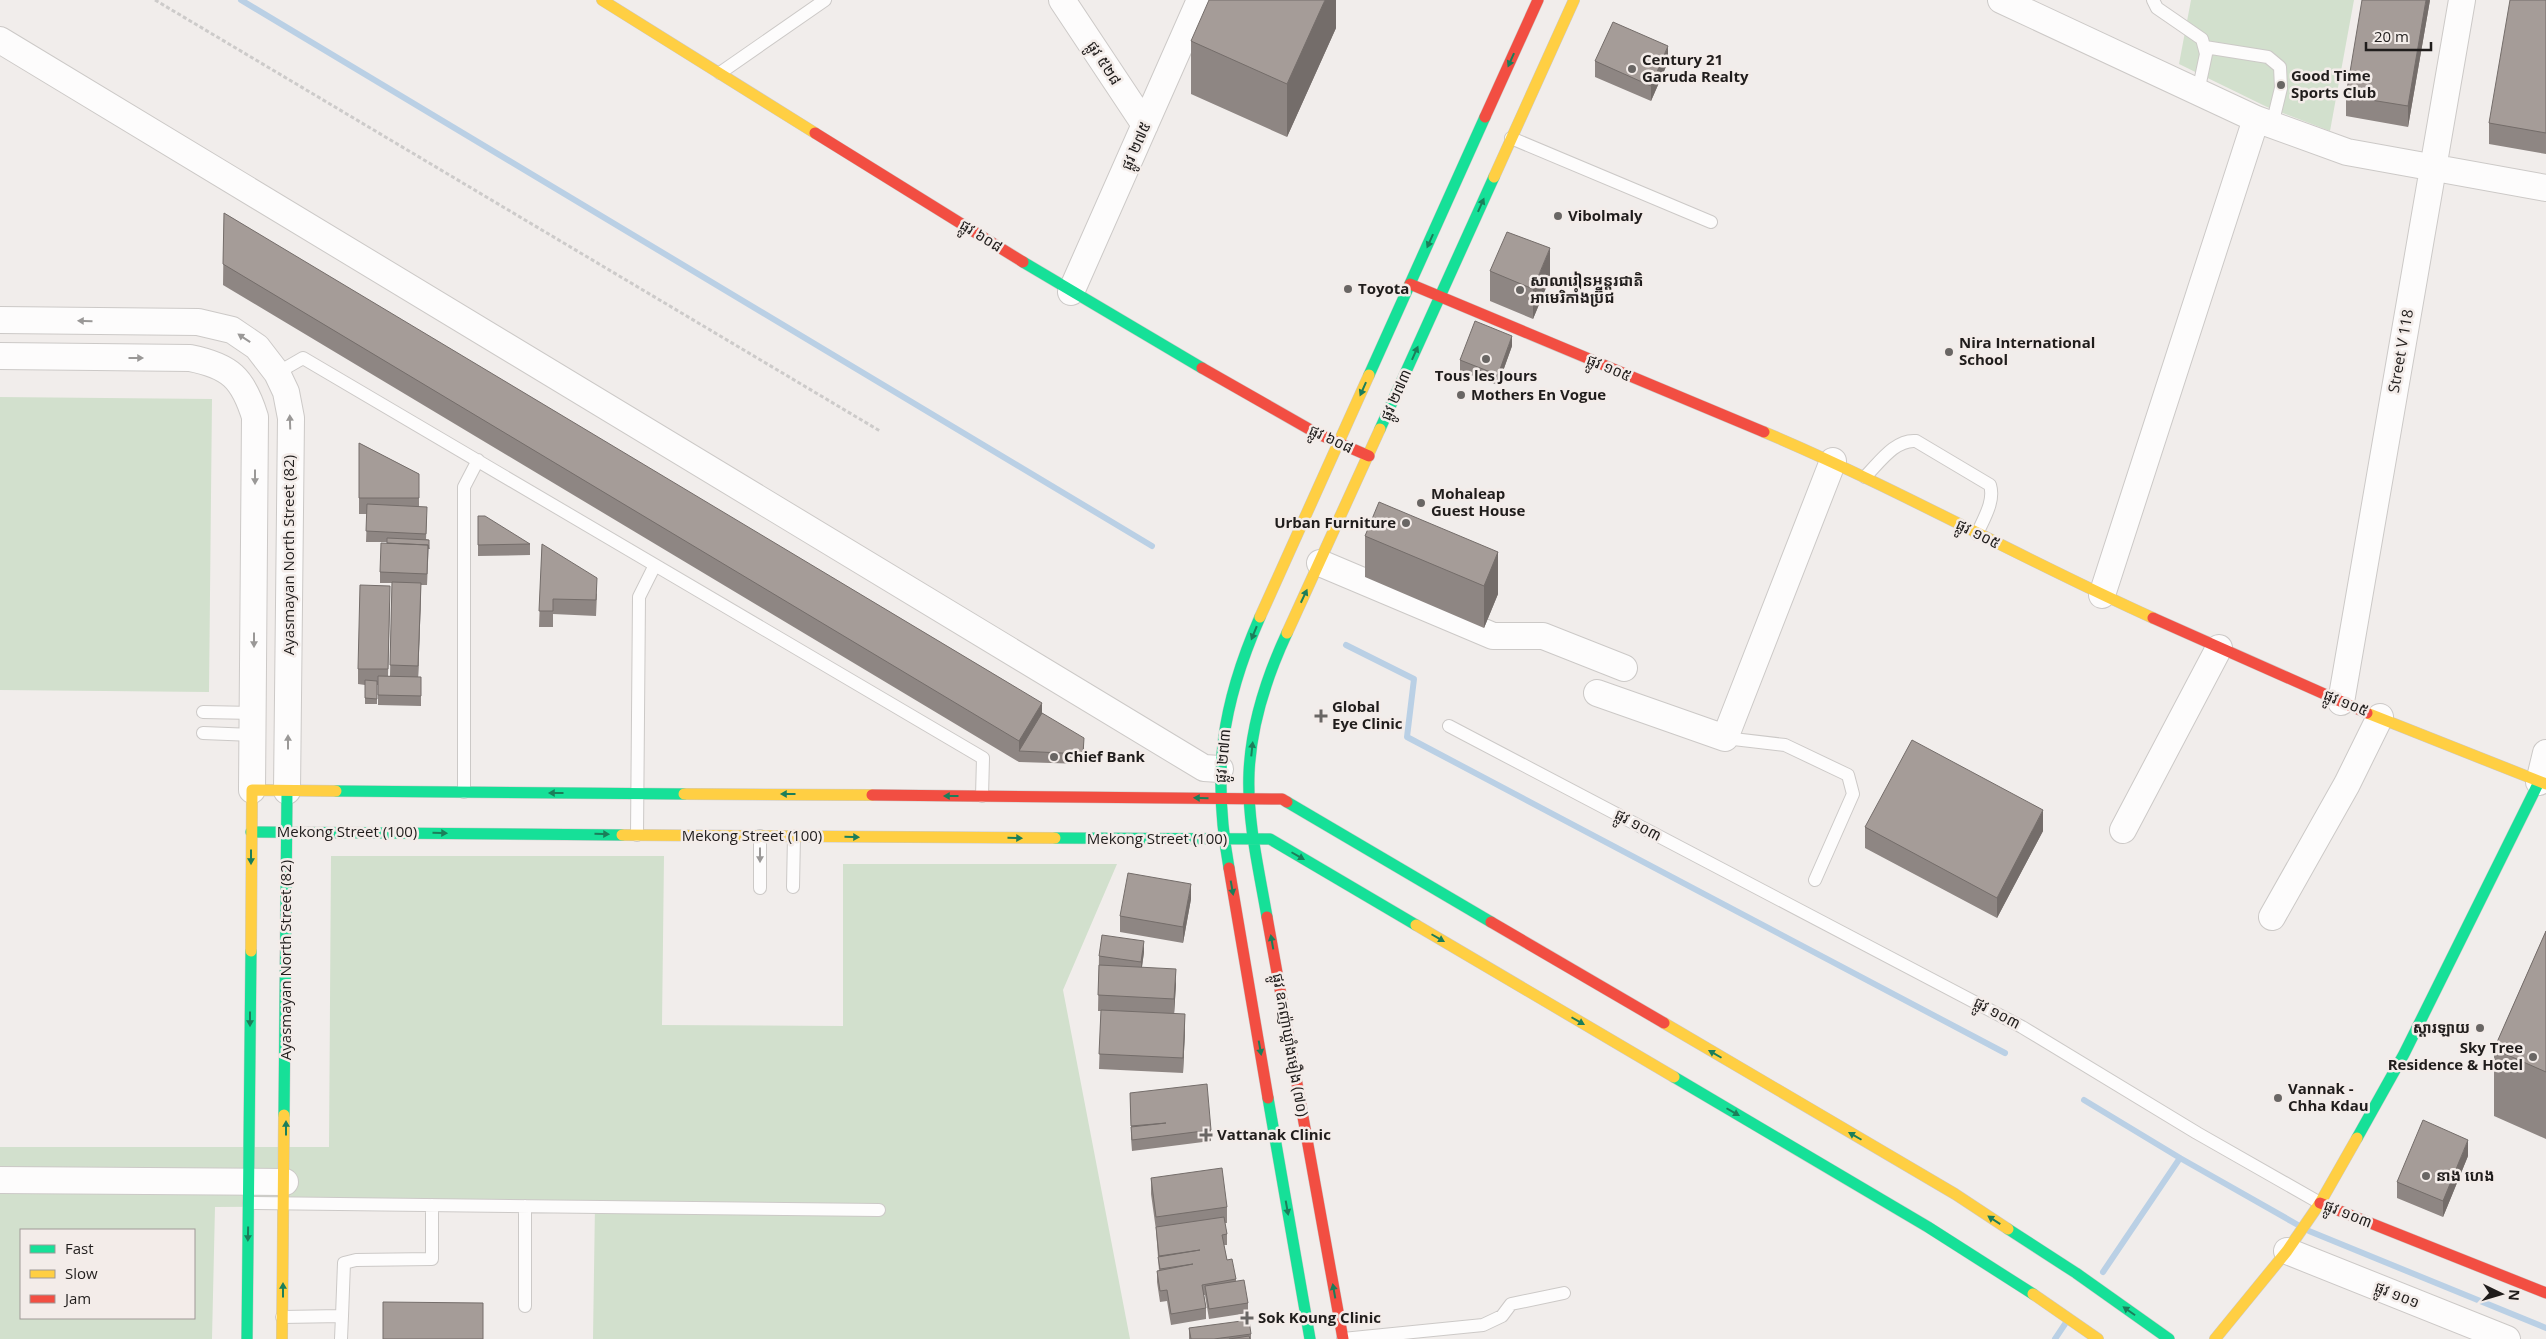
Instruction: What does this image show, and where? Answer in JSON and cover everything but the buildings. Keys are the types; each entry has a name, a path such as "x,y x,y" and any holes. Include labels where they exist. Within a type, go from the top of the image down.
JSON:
{"street":[{"name":"ផ្លូវ ៦០៨","path":"602,0 1071,292 1316,433 1369,456"},
{"name":"ផ្លូវ ៥២៨","path":"1062,0 1145,126"},
{"name":"ផ្លូវ ២៧៥","path":"1071,292 1200,0"},
{"name":"ផ្លូវ ២៧៣","path":"1254,839 1250,798 1235,771 1227,713 1240,669 1410,284 1524,42 1538,0"},
{"name":"ផ្លូវ ២៧៣","path":"1224,840 1220,798 1235,771 1257,718 1268,681 1285,637 1369,456 1511,138 1546,52 1574,0"},
{"path":"2001,0 2264,122 2347,152 2546,188"},
{"name":"Street V 118","path":"2341,702 2462,0"},
{"path":"0,40 1204,768 1235,771"},
{"path":"2102,596 2264,122"},
{"name":"ផ្លូវ ១០៥","path":"1410,284 1439,298 1833,461 2102,596 2341,702 2543,783"},
{"name":"Ayasmayan North Street (82)","path":"0,320 198,322 232,330 257,347 277,373 286,392 291,418 282,1339"},
{"path":"0,356 190,358 215,363 235,375 248,395 255,416 247,1339"},
{"path":"1597,693 1725,738 1833,461"},
{"path":"1320,563 1493,636 1542,636 1624,668"},
{"path":"2123,830 2219,648"},
{"path":"2272,917 2347,784 2380,717"},
{"path":"2215,1339 2293,1242 2320,1203 2404,1054 2543,783 2546,753"},
{"path":"252,790 1282,799 1929,1179 2076,1273 2169,1339"},
{"name":"Mekong Street (100)","path":"251,832 1270,839 1928,1226 2056,1309 2098,1339"},
{"name":"ផ្លូវ ឧកញ៉ាឃ្លាំងមឿង (៧០)","path":"1254,839 1343,1339"},
{"name":"ផ្លូវ ឧកញ៉ាឃ្លាំងមឿង (៧០)","path":"1224,840 1310,1339"},
{"path":"0,1180 284,1193"},
{"name":"ផ្លូវ ១០៣","path":"2320,1203 2546,1293"},
{"name":"ផ្លូវ ១០១","path":"2293,1242 2507,1339"}],"lane":[{"path":"720,73 825,0"},
{"path":"2153,0 2157,8 2202,39 2205,47 2198,92"},
{"path":"2205,47 2268,57 2280,66 2281,88 2264,122"},
{"path":"1511,138 1711,222"},
{"path":"277,373 303,358 983,758 982,796"},
{"path":"1865,477 1900,443 1916,440 1990,485 1993,493 1978,534"},
{"path":"464,792 464,487 478,460"},
{"path":"636,835 639,597 656,565"},
{"path":"203,712 253,724"},
{"path":"203,733 253,724"},
{"name":"ផ្លូវ ១០៣","path":"1449,726 2022,1027 2197,1133 2320,1203"},
{"path":"1725,738 1785,745 1848,775 1852,794 1815,880"},
{"path":"760,836 760,888"},
{"path":"793,888 794,836"},
{"path":"284,1193 432,1205 879,1210"},
{"path":"341,1339 344,1262 356,1260 432,1259 432,1205"},
{"path":"525,1206 525,1306"},
{"path":"1343,1339 1483,1325 1502,1316 1511,1304 1564,1293"},
{"path":"282,1317 342,1316"}],"path":[{"path":"155,0 880,431"}],"green space":[{"name":"Good Time Sports Club","path":"2191,0 2354,0 2330,131 2267,107 2179,64"},
{"path":"0,397 212,399 209,692 0,690"},
{"path":"331,856 664,856 662,1025 843,1026 843,864 1117,864 1063,990 1130,1339 593,1339 595,1204 215,1207 212,1339 0,1339 0,1147 329,1147"}],"waterway":[{"path":"241,0 1152,546"},
{"path":"1346,645 1414,679 1407,737 2005,1053"},
{"path":"2084,1100 2180,1158 2298,1225"},
{"path":"2103,1272 2180,1158"},
{"path":"2309,1231 2546,1328"},
{"path":"2055,1339 2065,1324"}],"traffic: fast":[{"path":"1369,375 1485,117"},
{"path":"1380,429 1494,177"},
{"path":"1023,262 1202,368"},
{"path":"1229,868 1221,801 1221,770 1224,740 1236,680 1260,617"},
{"path":"1267,917 1250,809 1250,755 1261,701 1287,633"},
{"path":"2357,1138 2404,1054 2539,782"},
{"path":"284,1115 287,791"},
{"path":"336,791 684,794"},
{"path":"1287,802 1491,922"},
{"path":"251,832 622,835"},
{"path":"1055,838 1270,839 1416,925"},
{"path":"247,1339 251,951"},
{"path":"1674,1077 1928,1227 2033,1294"},
{"path":"1268,1098 1310,1339"},
{"path":"2008,1229 2076,1273 2169,1339"}],"traffic: slow":[{"path":"602,0 815,133"},
{"path":"1494,177 1574,0"},
{"path":"1260,617 1369,375"},
{"path":"1287,633 1380,429"},
{"path":"1764,432 1862,476 2153,618"},
{"path":"2367,713 2546,784"},
{"path":"251,951 252,790 336,791"},
{"path":"684,794 872,795"},
{"path":"622,835 1055,838"},
{"path":"1416,925 1674,1077"},
{"path":"1664,1023 1955,1194 2008,1229"},
{"path":"282,1339 284,1115"},
{"path":"2215,1339 2287,1251 2320,1203 2357,1138"},
{"path":"2033,1294 2098,1339"}],"traffic: jam":[{"path":"1485,117 1538,0"},
{"path":"815,133 1023,262"},
{"path":"1410,284 1764,432"},
{"path":"1202,368 1316,433 1369,456"},
{"path":"2153,618 2367,713"},
{"path":"872,795 1282,799 1287,802"},
{"path":"1229,868 1268,1098"},
{"path":"1267,917 1343,1339"},
{"path":"1491,922 1664,1023"},
{"path":"2320,1203 2546,1293"}],"place":[{"name":"Century 21 Garuda Realty","path":"1632,69"},
{"name":"Good Time Sports Club","path":"2281,85"},
{"name":"Vibolmaly","path":"1558,216"},
{"name":"Toyota","path":"1348,289"},
{"name":"សាលារៀនអន្តរជាតិ អាមេរិកាំងប្រ៊ីជ","path":"1520,290"},
{"name":"Nira International School","path":"1949,352"},
{"name":"Tous les Jours","path":"1486,359"},
{"name":"Mothers En Vogue","path":"1461,395"},
{"name":"Mohaleap Guest House","path":"1421,503"},
{"name":"Urban Furniture","path":"1406,523"},
{"name":"Global Eye Clinic","path":"1321,716"},
{"name":"Chief Bank","path":"1054,757"},
{"name":"ស្តារឡាយ","path":"2480,1028"},
{"name":"Sky Tree Residence & Hotel","path":"2533,1057"},
{"name":"Vannak - Chha Kdau","path":"2278,1098"},
{"name":"Vattanak Clinic","path":"1206,1135"},
{"name":"នាង ហេង","path":"2426,1176"},
{"name":"Sok Koung Clinic","path":"1247,1318"}]}
